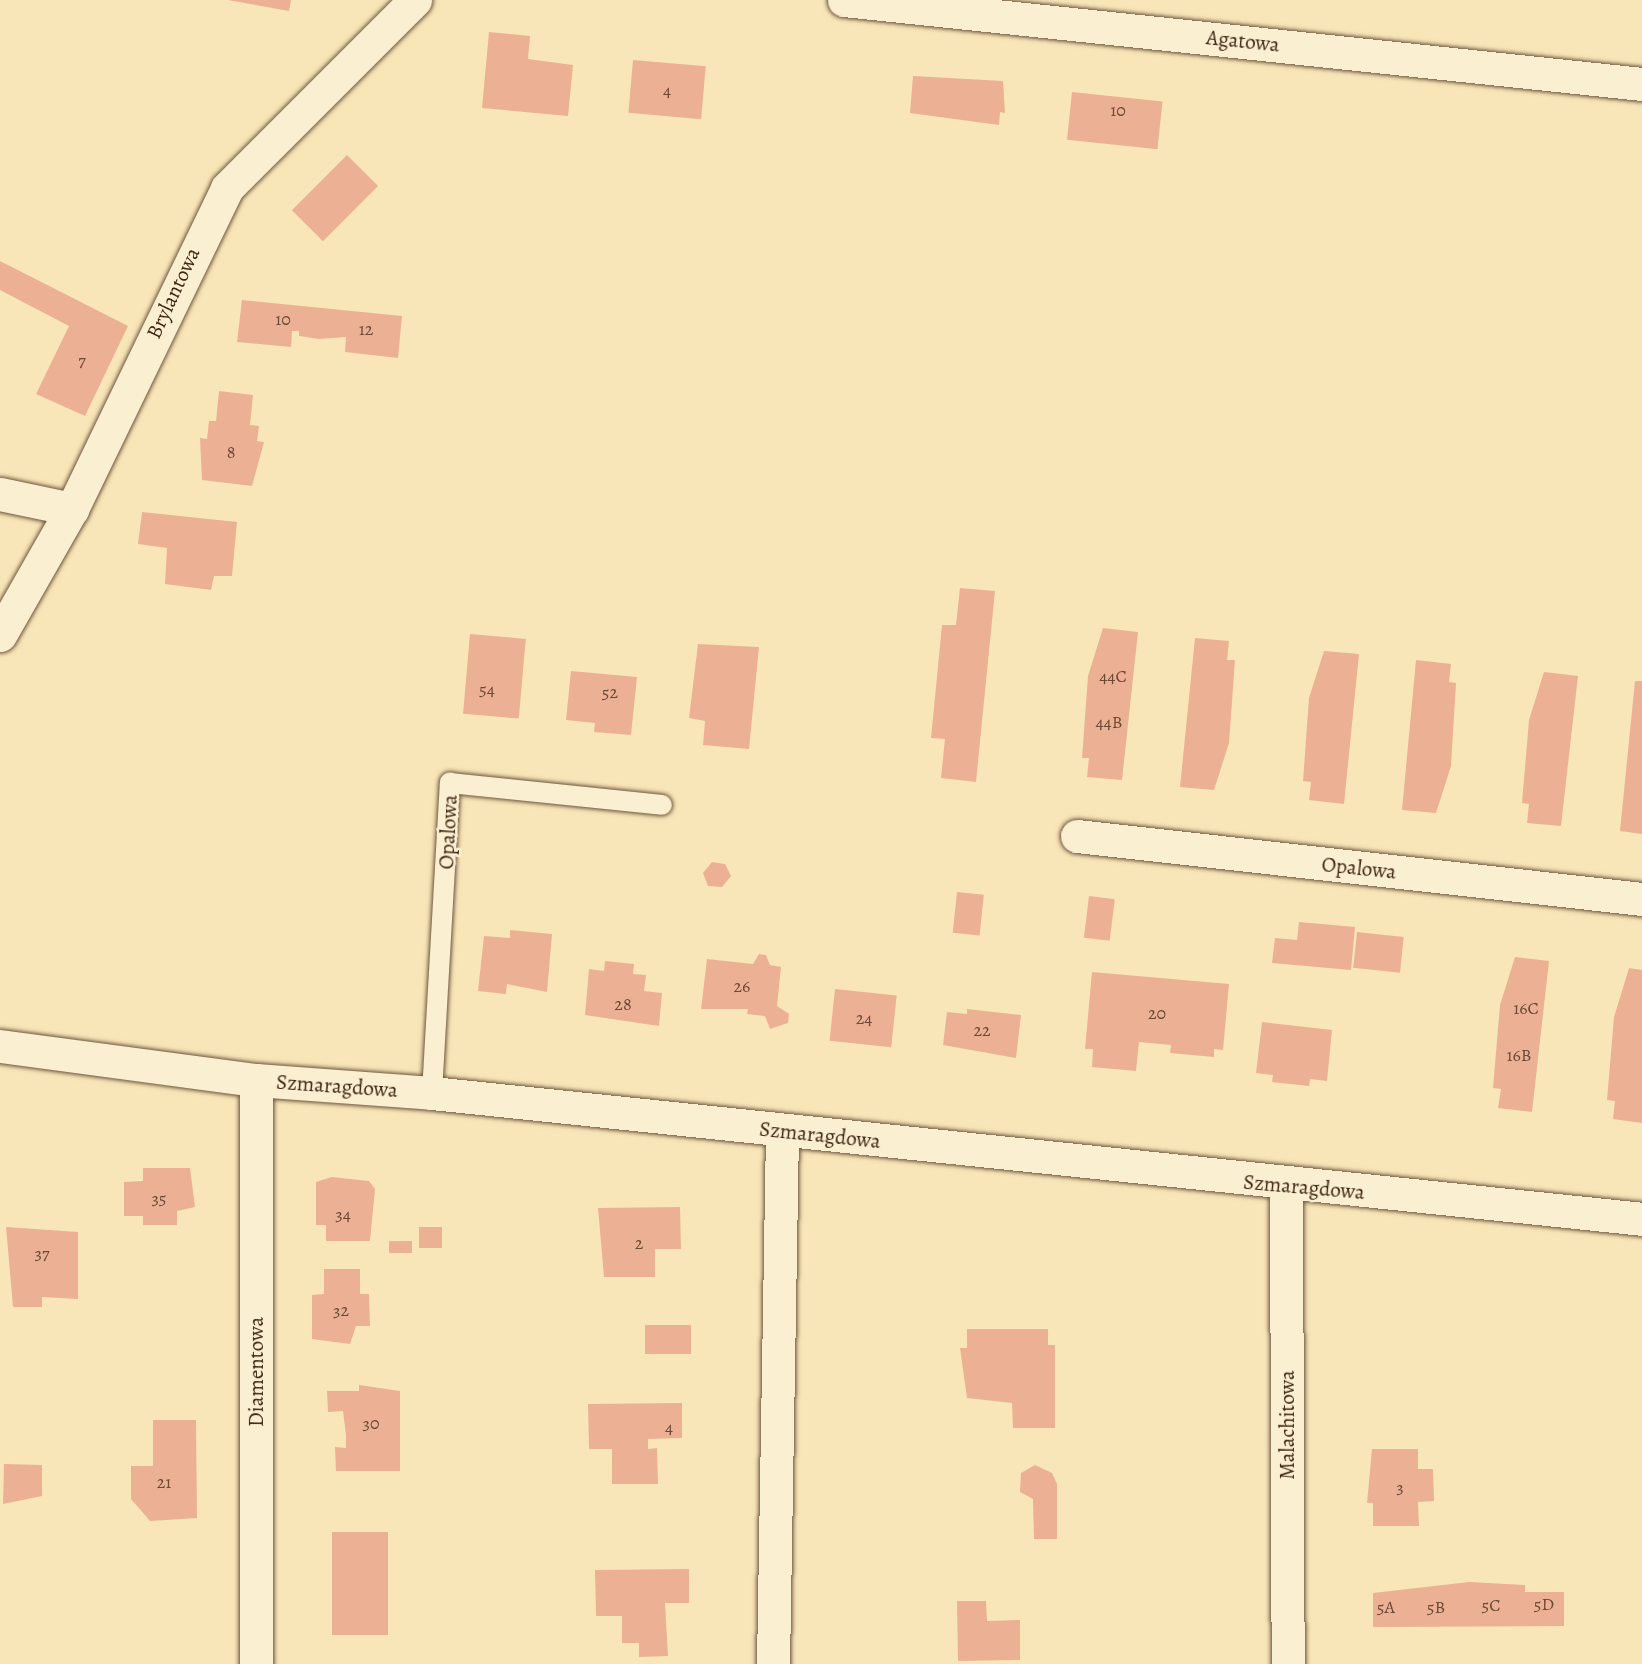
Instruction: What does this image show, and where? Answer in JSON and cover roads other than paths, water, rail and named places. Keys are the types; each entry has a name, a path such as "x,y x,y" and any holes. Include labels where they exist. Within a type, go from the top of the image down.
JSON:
{"street":[{"name":"Brylantowa","path":"0,635 72,509 227,188 415,0"},
{"name":"Agatowa","path":"844,0 1642,84"},
{"path":"0,495 72,509"},
{"name":"Opalowa","path":"1077,836 1642,899"},
{"name":"Szmaragdowa","path":"0,1046 256,1080 432,1093 1286,1186 1642,1219"},
{"name":"Diamentowa","path":"256,1080 256,1664"},
{"path":"772,1664 782,1131"},
{"name":"Malachitowa","path":"1286,1186 1288,1664"}],"lane":[{"name":"Opalowa","path":"432,1093 450,783 662,805"}]}
